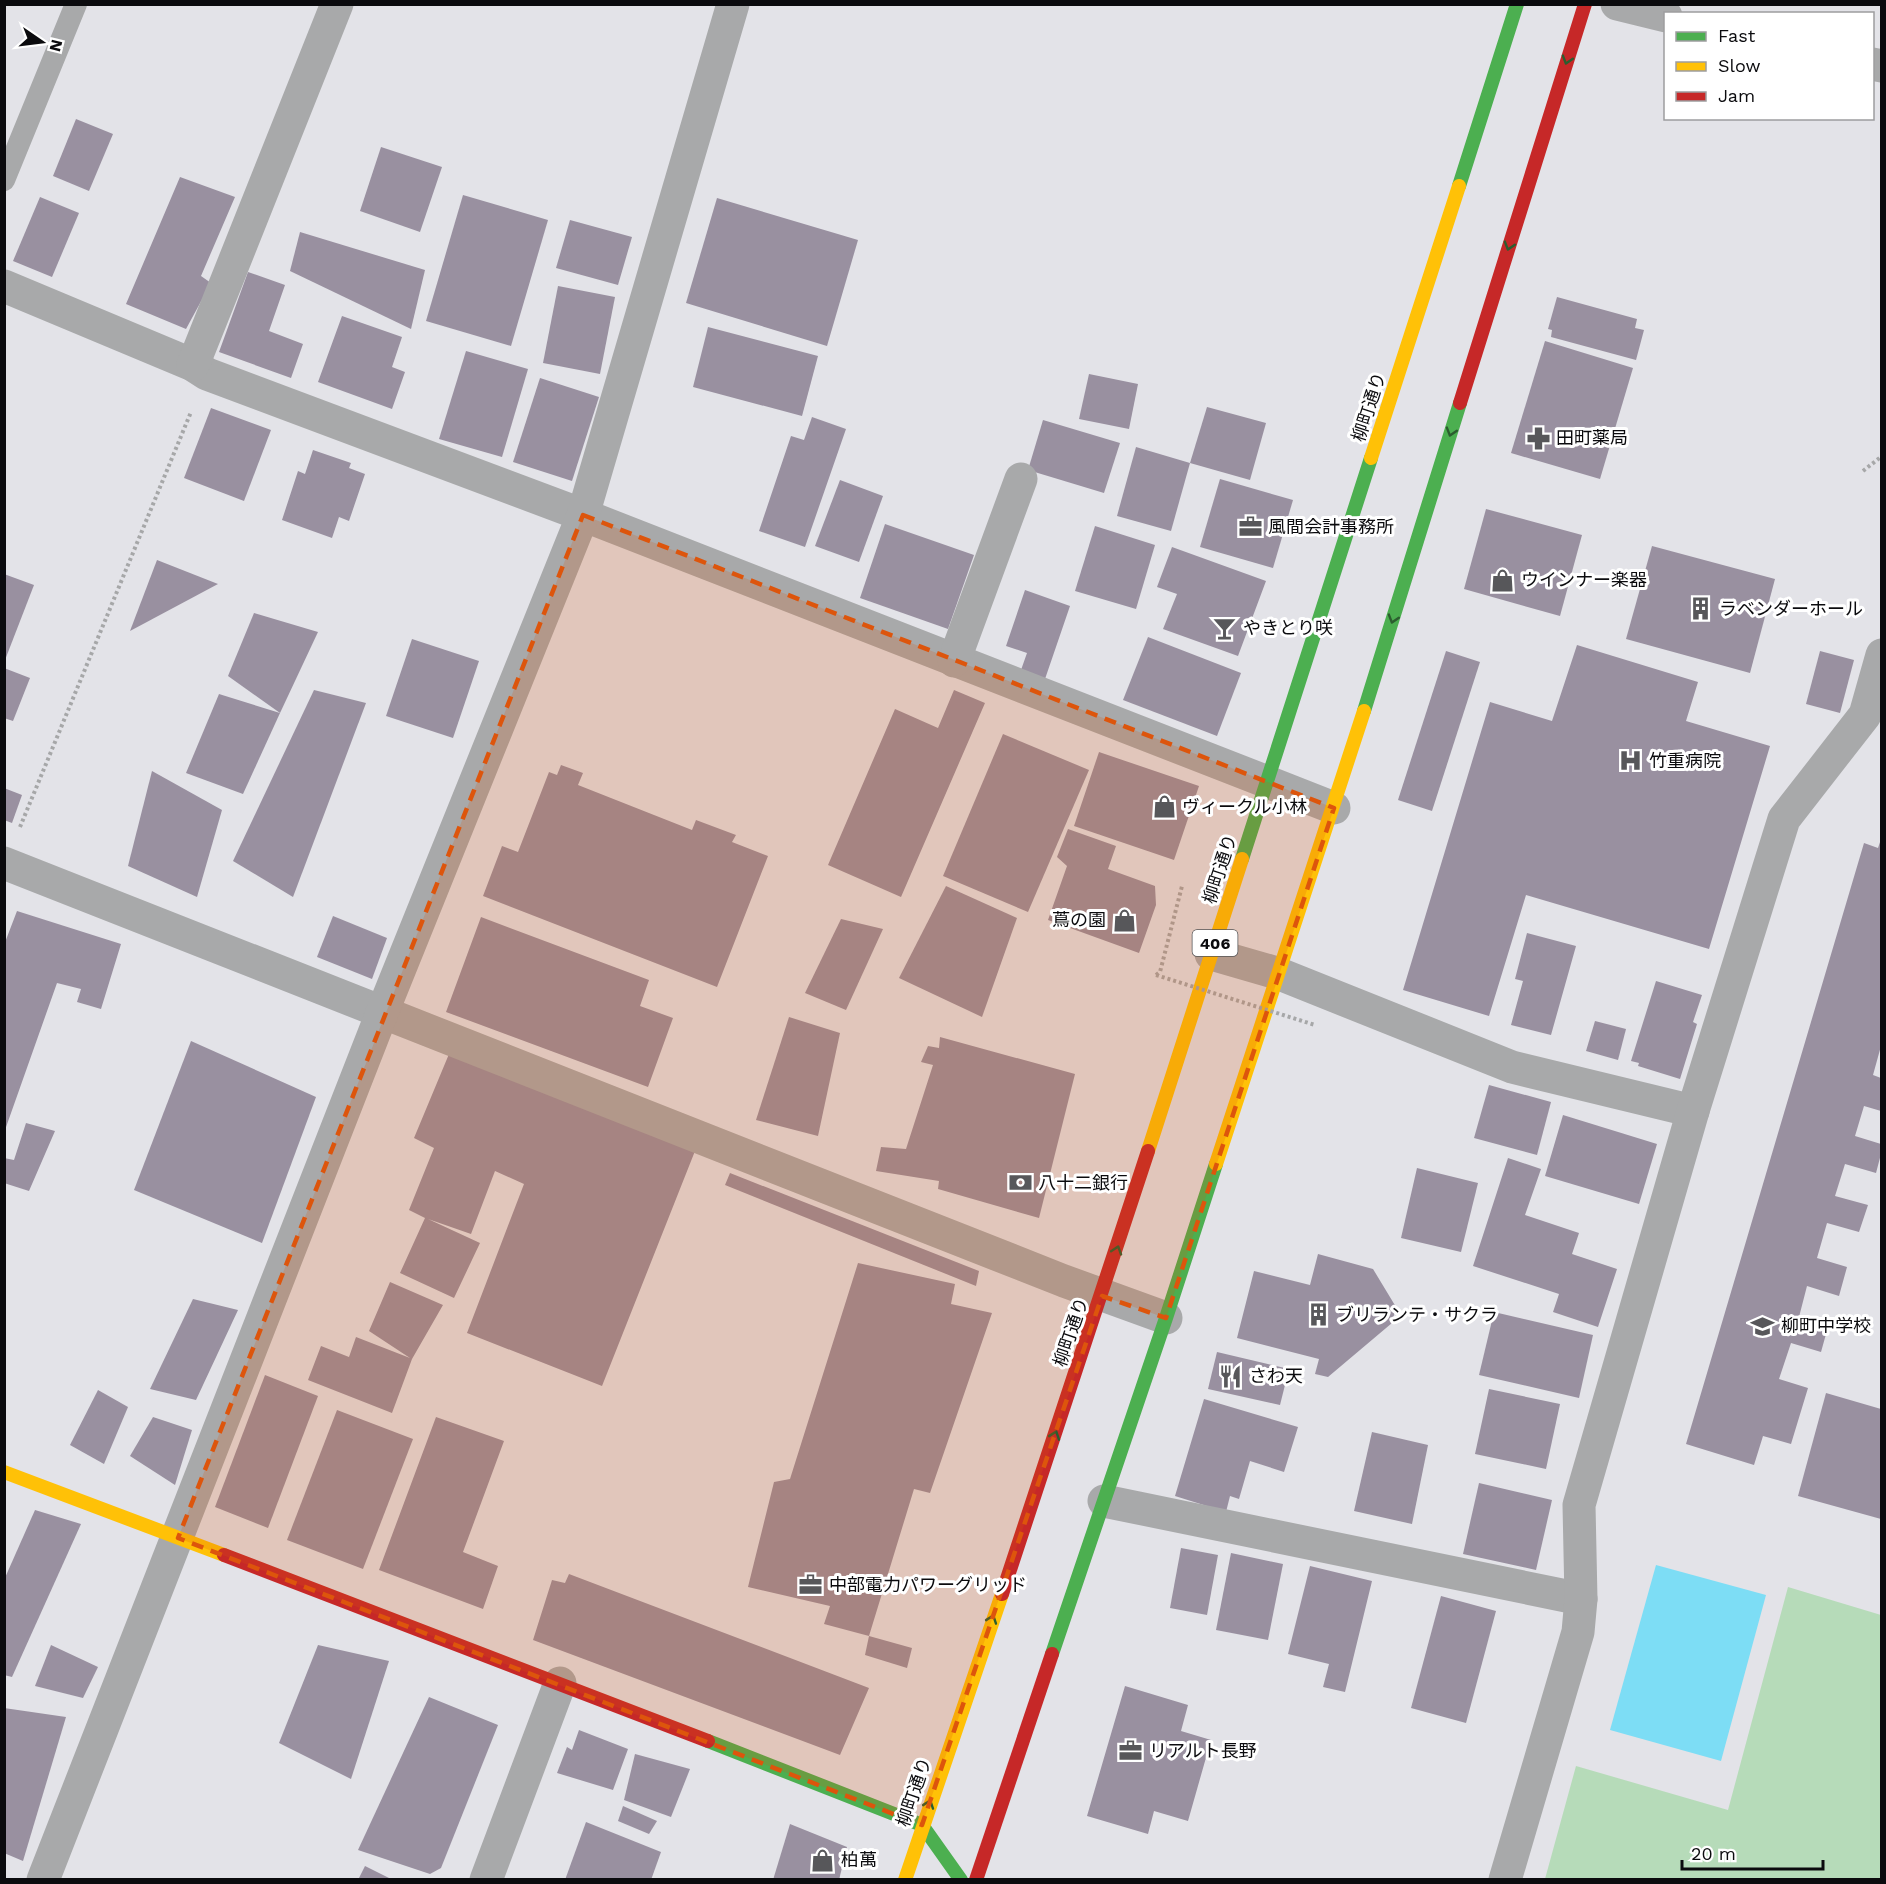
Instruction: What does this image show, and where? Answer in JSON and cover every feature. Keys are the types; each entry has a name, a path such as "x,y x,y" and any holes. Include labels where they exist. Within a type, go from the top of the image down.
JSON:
{"main road":[{"name":"柳町通り","path":"905,1880 1102,1296 1517,4"},
{"path":"976,1880 1166,1318 1277,973 1334,808 1585,4"},
{"path":"4,1472 560,1683 922,1825 961,1880"}],"street":[{"path":"200,369 337,4"},
{"path":"43,1880 382,1013 583,515 733,4"},
{"path":"1617,4 1664,16"},
{"path":"4,286 200,369 583,515 1334,808"},
{"path":"954,661 1022,479"},
{"path":"1505,1880 1578,1632 1581,1599 1579,1505 1693,1111 1784,819 1873,717 1881,655"},
{"path":"5,863 1102,1296 1166,1318"},
{"path":"1211,954 1277,973 1512,1067 1693,1111"},
{"path":"1104,1501 1581,1599"},
{"path":"486,1880 560,1683"}],"lane":[{"path":"4,180 76,4"}],"path":[{"path":"5,863 200,369"},
{"path":"1863,471 1881,456"},
{"path":"1182,886 1160,972 1156,975 1315,1024"}],"highlighted area":[{"path":"583,515 1334,808 1166,1318 1102,1296 922,1825 178,1538"}],"green space":[{"path":"1788,1587 1881,1615 1881,1879 1545,1879 1576,1766 1728,1810"}],"water":[{"path":"1656,1565 1766,1595 1721,1761 1610,1730"}],"building":[{"path":"76,119 113,134 89,191 53,176"},
{"path":"381,147 442,167 420,232 360,211"},
{"path":"180,177 235,197 201,276 211,283 186,329 126,304"},
{"path":"463,195 548,220 511,346 426,321"},
{"path":"40,197 79,213 52,277 13,261"},
{"path":"717,198 858,240 827,346 686,303"},
{"path":"570,220 632,237 618,285 556,268"},
{"path":"300,232 425,270 411,329 290,271"},
{"path":"248,272 285,285 269,331 303,344 291,378 219,352"},
{"path":"558,286 615,297 600,374 543,363"},
{"path":"1557,297 1637,319 1635,328 1644,330 1636,360 1551,337 1552,330 1548,329"},
{"path":"342,316 402,337 392,367 405,372 392,409 318,382"},
{"path":"708,327 818,356 802,416 693,387"},
{"path":"1545,341 1633,368 1600,479 1511,453"},
{"path":"466,351 528,369 502,457 439,439"},
{"path":"1089,374 1138,384 1129,429 1079,419"},
{"path":"540,378 599,397 572,481 513,462"},
{"path":"1207,407 1266,423 1250,480 1190,463"},
{"path":"211,408 271,430 244,501 184,478"},
{"path":"812,417 846,429 805,547 759,531 791,436 804,440"},
{"path":"1043,420 1120,443 1104,493 1028,470"},
{"path":"1136,447 1190,463 1171,531 1117,516"},
{"path":"313,450 351,463 349,468 365,474 349,521 339,517 332,538 282,520 298,471 305,474"},
{"path":"1220,479 1293,500 1273,568 1200,547"},
{"path":"840,480 883,496 859,562 815,546"},
{"path":"1486,509 1582,535 1560,616 1464,589"},
{"path":"885,524 974,555 948,629 860,598"},
{"path":"1095,526 1155,545 1136,609 1075,591"},
{"name":"ラベンダーホール","path":"1652,546 1775,579 1750,673 1626,639"},
{"path":"1172,547 1266,581 1238,656 1163,629 1177,594 1157,587"},
{"path":"157,560 218,584 130,631"},
{"path":"4,574 34,585 5,660 4,660"},
{"path":"1025,590 1070,606 1045,679 1021,670 1027,653 1006,646"},
{"path":"254,613 318,632 280,713 228,676"},
{"path":"1148,637 1241,673 1217,736 1123,700"},
{"path":"412,639 479,661 453,738 386,716"},
{"path":"1577,645 1698,682 1686,721 1770,746 1709,949 1526,895 1489,1016 1403,990 1490,702 1552,721"},
{"path":"1446,651 1480,662 1432,811 1398,800"},
{"path":"1820,651 1854,660 1840,713 1806,704"},
{"path":"4,668 30,678 13,721 4,718"},
{"path":"314,690 366,703 293,897 233,861"},
{"path":"954,690 985,703 901,897 828,865 895,709 938,728"},
{"path":"219,694 280,713 243,794 186,773"},
{"path":"1003,734 1089,770 1028,912 943,876"},
{"path":"1099,752 1199,786 1174,860 1074,826"},
{"path":"561,765 583,773 578,785 692,830 696,820 736,835 732,842 768,856 717,987 483,896 502,846 518,852 549,772 557,775"},
{"path":"152,771 222,810 197,897 128,866"},
{"path":"4,788 22,795 12,823 4,820"},
{"path":"1068,829 1116,846 1108,869 1155,886 1156,905 1139,953 1048,920 1067,866 1057,857"},
{"path":"1881,839 1881,1046 1873,1075 1881,1078 1881,1111 1864,1106 1855,1136 1881,1144 1881,1154 1876,1173 1845,1164 1835,1196 1868,1205 1859,1232 1827,1223 1817,1258 1847,1267 1839,1296 1807,1286 1799,1317 1828,1327 1821,1352 1791,1343 1779,1379 1808,1388 1791,1444 1763,1436 1754,1465 1686,1444 1864,843 1878,848"},
{"path":"946,886 1017,918 982,1017 899,978"},
{"path":"17,911 121,944 101,1009 77,1002 81,989 57,983 5,1130 4,945"},
{"path":"333,916 387,938 372,979 317,957"},
{"path":"481,917 649,980 640,1006 673,1018 648,1087 446,1012"},
{"path":"841,919 883,929 846,1010 805,993"},
{"path":"1527,933 1576,946 1551,1035 1511,1025 1523,981 1515,979"},
{"path":"1656,981 1702,995 1693,1022 1697,1024 1680,1079 1638,1066 1639,1063 1631,1061"},
{"path":"789,1017 840,1033 818,1136 756,1120"},
{"path":"1595,1021 1626,1029 1618,1060 1586,1051"},
{"path":"940,1037 1075,1074 1039,1218 938,1189 939,1181 876,1171 881,1147 906,1149 933,1065 921,1062 928,1046 939,1048"},
{"path":"191,1041 316,1097 262,1243 134,1190"},
{"path":"449,1054 695,1151 602,1386 467,1333 524,1184 495,1171 471,1234 428,1219 480,1243 454,1298 400,1273 425,1218 409,1210 434,1148 414,1138"},
{"path":"1489,1085 1551,1102 1537,1155 1474,1138"},
{"path":"1563,1115 1657,1144 1639,1204 1545,1176"},
{"path":"26,1123 55,1131 29,1191 4,1183 4,1158 14,1160"},
{"path":"1508,1158 1541,1169 1525,1215 1579,1233 1572,1254 1617,1269 1598,1327 1553,1312 1559,1294 1473,1266"},
{"path":"1417,1168 1478,1183 1461,1252 1401,1238"},
{"path":"730,1173 979,1271 976,1286 725,1185"},
{"name":"ブリランテ・サクラ","path":"1318,1254 1373,1269 1396,1307 1392,1323 1328,1377 1315,1374 1319,1359 1237,1338 1254,1271 1310,1285"},
{"path":"858,1263 955,1284 951,1304 992,1313 930,1493 914,1489 869,1636 824,1624 830,1606 748,1587 774,1482 790,1479"},
{"path":"390,1282 443,1305 412,1359 392,1413 308,1380 321,1346 349,1357 356,1337 410,1358 369,1331"},
{"path":"193,1299 238,1310 196,1400 150,1389"},
{"path":"1494,1312 1593,1335 1579,1398 1479,1375"},
{"path":"1217,1352 1289,1369 1280,1405 1208,1389"},
{"path":"265,1375 318,1396 268,1528 215,1507"},
{"path":"1489,1389 1560,1404 1546,1469 1475,1454"},
{"path":"98,1390 128,1407 104,1464 70,1445"},
{"path":"1826,1393 1881,1409 1881,1519 1798,1496"},
{"path":"1204,1399 1298,1427 1284,1472 1250,1461 1239,1499 1230,1496 1226,1512 1175,1496"},
{"path":"337,1410 413,1439 363,1569 287,1540"},
{"path":"153,1417 192,1430 175,1485 130,1456"},
{"path":"436,1417 504,1441 463,1552 498,1566 483,1609 379,1570"},
{"path":"1372,1432 1428,1445 1412,1524 1354,1511"},
{"path":"1479,1483 1552,1500 1536,1570 1463,1554"},
{"path":"35,1510 81,1524 12,1677 4,1675 4,1580"},
{"path":"1181,1548 1218,1555 1207,1615 1170,1608"},
{"path":"1231,1553 1283,1564 1268,1640 1216,1630"},
{"path":"1310,1566 1372,1581 1345,1692 1323,1687 1329,1664 1288,1654"},
{"path":"569,1574 869,1688 840,1755 533,1640 552,1580 565,1583"},
{"path":"1441,1596 1496,1611 1466,1723 1411,1708"},
{"path":"869,1636 912,1648 907,1668 865,1655"},
{"path":"51,1645 98,1667 83,1698 35,1686"},
{"path":"318,1645 389,1661 351,1779 279,1743"},
{"path":"1125,1686 1188,1705 1181,1731 1211,1740 1188,1821 1154,1811 1148,1834 1087,1816"},
{"path":"429,1697 498,1725 441,1868 430,1874 358,1850"},
{"path":"4,1708 66,1717 23,1861 4,1853"},
{"path":"579,1730 628,1749 613,1790 557,1773 567,1747 572,1750"},
{"path":"635,1754 690,1769 671,1817 624,1800"},
{"path":"623,1806 657,1821 649,1834 618,1821"},
{"path":"586,1822 661,1852 651,1880 565,1880"},
{"path":"790,1824 847,1847 839,1880 773,1880"},
{"path":"365,1866 393,1880 358,1880"}],"traffic: fast":[{"path":"1459,186 1517,4"},
{"path":"1364,711 1460,403"},
{"path":"1242,859 1371,458"},
{"path":"1052,1654 1216,1164"},
{"path":"708,1741 922,1825 961,1880"}],"traffic: slow":[{"path":"1371,458 1459,186"},
{"path":"1216,1164 1364,711"},
{"path":"1148,1151 1242,859"},
{"path":"4,1472 224,1555"},
{"path":"905,1880 1002,1594"}],"traffic: jam":[{"path":"1460,403 1585,4"},
{"path":"1002,1594 1148,1151"},
{"path":"224,1555 708,1741"},
{"path":"976,1880 1052,1654"}],"place":[{"name":"田町薬局","path":"1538,438"},
{"name":"風間会計事務所","path":"1250,527"},
{"name":"ウインナー楽器","path":"1503,580"},
{"name":"ラベンダーホール","path":"1701,609"},
{"name":"やきとり咲","path":"1225,628"},
{"name":"竹重病院","path":"1631,761"},
{"name":"ヴィークル小林","path":"1164,807"},
{"name":"蔦の園","path":"1124,920"},
{"name":"八十二銀行","path":"1020,1183"},
{"name":"ブリランテ・サクラ","path":"1318,1315"},
{"name":"柳町中学校","path":"1763,1326"},
{"name":"さわ天","path":"1231,1376"},
{"name":"中部電力パワーグリッド","path":"811,1585"},
{"name":"リアルト長野","path":"1131,1751"},
{"name":"柏萬","path":"823,1860"}]}
